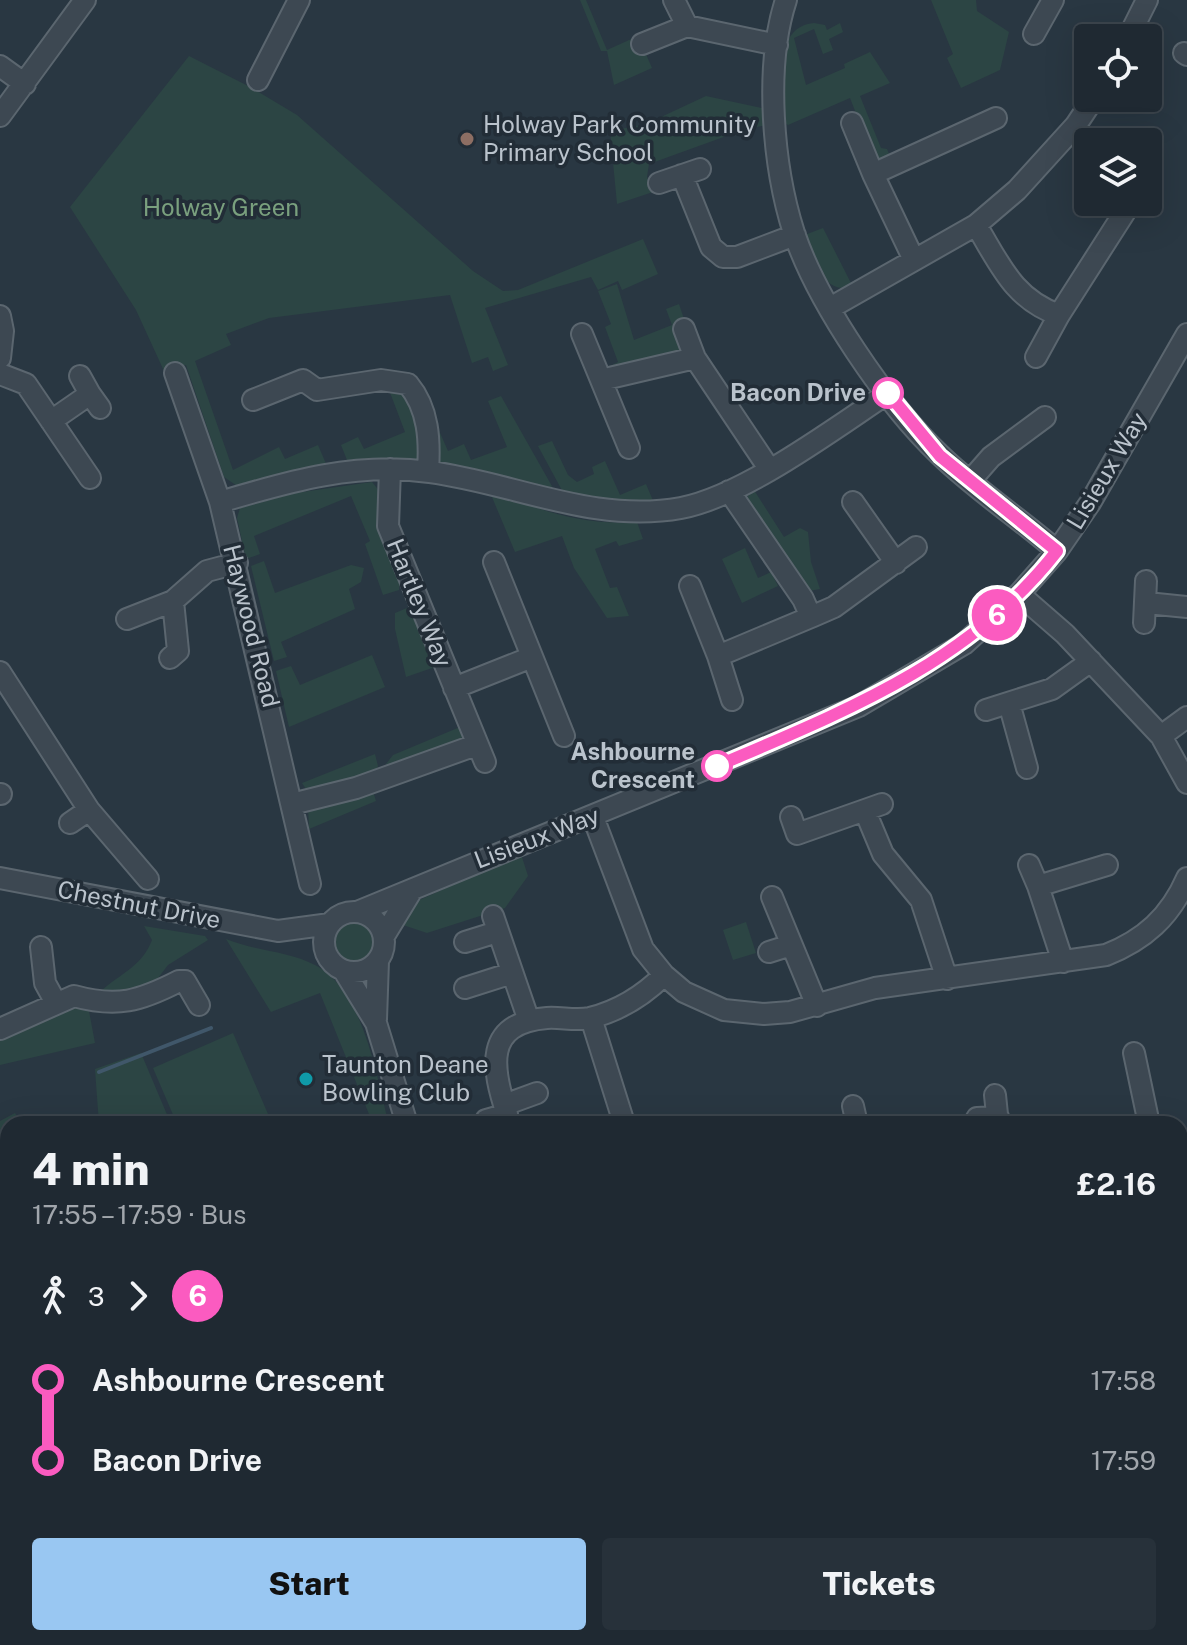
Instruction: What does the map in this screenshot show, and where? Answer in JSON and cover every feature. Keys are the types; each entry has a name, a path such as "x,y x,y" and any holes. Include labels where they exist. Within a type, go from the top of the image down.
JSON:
{"street":[{"path":"0,116 85,0"},
{"path":"258,80 299,0"},
{"path":"674,0 687,26"},
{"path":"786,0 777,45 774,107 784,194 795,235 830,308 888,393 922,436 970,481 1057,551"},
{"path":"1034,34 1053,0"},
{"path":"1135,24 1147,0"},
{"path":"642,44 687,26 777,45"},
{"path":"0,66 25,84"},
{"path":"830,308 976,225 1017,190 1085,112"},
{"path":"873,174 996,118"},
{"path":"852,123 914,260"},
{"path":"659,183 691,172 711,247 723,257 737,257 795,235"},
{"path":"1036,357 1101,233 1119,216"},
{"path":"976,225 1010,280 1029,302 1059,315"},
{"path":"0,316 3,331 0,358"},
{"path":"684,329 695,358 770,470"},
{"path":"582,334 629,448"},
{"name":"Lisieux Way","path":"357,912 859,706 964,644 1019,594 1057,551 1181,359 1187,334"},
{"path":"601,380 695,358"},
{"path":"253,400 303,380 317,390 399,380 419,369"},
{"name":"Haywood Road","path":"175,373 220,502 237,563 310,884"},
{"path":"0,374 26,384 90,478"},
{"path":"399,380 408,384 415,393 430,434 428,471"},
{"path":"51,421 90,393"},
{"path":"220,502 298,479 357,469 390,469 428,471 560,502 627,512 683,508 729,491 770,470 888,393"},
{"path":"970,481 991,457 1045,417"},
{"name":"Hartley Way","path":"292,804 480,754 388,526 390,469"},
{"path":"729,491 803,599 811,617"},
{"path":"853,502 896,563"},
{"path":"718,656 834,607 916,547"},
{"path":"494,562 564,736"},
{"path":"135,611 173,601 207,571 237,563"},
{"path":"1146,581 1146,613 1187,607"},
{"path":"690,586 732,700"},
{"path":"1019,594 1091,661 1161,736 1187,783"},
{"path":"170,658 178,651 180,640 173,601"},
{"name":"Hartley Way","path":"454,688 532,657"},
{"path":"986,710 1052,689 1091,661"},
{"path":"0,672 89,810 148,879"},
{"path":"1009,703 1027,768"},
{"path":"1161,736 1187,717"},
{"path":"790,830 874,808 883,854 921,900 947,979"},
{"path":"70,823 89,810"},
{"path":"593,817 632,927 643,949 664,975 684,992 724,1010 764,1014 817,1006 875,988 1106,955 1143,937 1168,912 1187,878"},
{"path":"1029,865 1063,962"},
{"path":"1038,886 1107,865"},
{"name":"Chestnut Drive","path":"0,878 278,931 330,924"},
{"path":"384,936 412,890"},
{"path":"772,897 817,1006"},
{"path":"376,1023 378,961 384,947 384,936 374,919 357,912 342,914 330,924 325,935 337,965 376,1023 405,1116"},
{"path":"465,942 495,924 529,1021"},
{"name":"Chestnut Drive","path":"278,931 337,965"},
{"path":"769,952 791,945"},
{"path":"41,947 45,983 56,1003"},
{"path":"337,965 362,971 378,961"},
{"path":"465,988 512,973"},
{"path":"500,1116 507,1114 494,1071 494,1056 500,1042 529,1021 591,1018 631,1002 664,975"},
{"path":"0,1029 74,996 94,1004 133,1000 146,998 179,981 185,981 199,1005"},
{"path":"591,1018 601,1080 620,1116"},
{"path":"1131,1066 1147,1116"},
{"path":"504,1105 537,1093"},
{"path":"992,1116 995,1095"}],"green space":[{"path":"580,0 586,0 607,50 638,36 652,68 614,85 607,51 601,51"},
{"path":"931,0 976,0 977,11 1009,32 1000,70 961,88 947,58 953,54"},
{"path":"814,23 825,25 827,30 840,23 843,32 829,39 833,50 823,54 814,29 794,38 806,85 845,68 844,64 870,52 890,83 860,96 881,148 887,149 891,159 888,162 873,157 850,98 788,125 782,121 781,77 785,47 791,35 801,27"},
{"name":"Holway Green","path":"189,56 297,115 473,271 503,291 518,290 643,239 658,274 622,290 618,281 598,290 591,277 485,308 508,365 493,371 488,357 472,363 450,295 269,318 226,334 231,345 195,361 233,470 279,447 285,459 318,445 327,466 240,488 224,477 186,365 164,371 136,310 70,207"},
{"path":"706,96 766,109 766,125 743,130 649,164 647,177 653,192 617,204 610,131 646,124"},
{"path":"823,228 853,287 834,286 815,264 802,236"},
{"path":"617,284 634,340 672,325 666,309 679,304 687,328 687,356 617,370 606,368 618,362 605,327 611,324 598,291"},
{"path":"386,382 406,387 416,404 425,461 349,465 341,445 358,437 364,449 405,432"},
{"path":"501,396 557,495 440,465 434,454 437,426 448,451 464,444 471,460 507,447 488,401"},
{"path":"552,441 568,475 577,482 594,474 592,467 605,461 620,495 646,484 654,503 600,502 565,496 538,446"},
{"path":"372,482 381,493 400,581 399,590 383,595 365,544 370,541 351,496 254,536 260,554 246,559 237,518 240,508 295,493"},
{"path":"489,490 579,519 637,522 643,539 619,546 616,541 595,549 610,588 617,587 629,616 607,618 574,568 562,536 515,552"},
{"path":"754,490 784,537 800,528 808,532 811,562 820,589 804,592 747,507 747,497"},
{"path":"745,548 758,578 771,572 778,586 742,603 722,559"},
{"path":"264,561 275,593 351,565 364,568 361,582 349,589 355,609 281,642 287,657 274,661 251,566"},
{"path":"414,605 438,666 406,677 395,629 395,613"},
{"path":"372,655 385,687 289,727 276,671 291,666 300,685"},
{"path":"460,727 463,738 459,747 390,770 386,764 393,755"},
{"path":"375,754 378,766 373,776 308,792 302,783"},
{"path":"371,785 376,801 309,829 308,807"},
{"path":"521,854 528,876 505,908 427,933 403,925 415,902"},
{"path":"355,922 370,928 376,943 370,958 355,964 340,958 334,943 340,928"},
{"path":"746,922 756,953 733,960 723,930"},
{"path":"144,926 205,936 208,940 168,965 155,982 141,992 100,992 136,964 148,949 152,940"},
{"path":"226,939 305,960 332,977 357,1014 366,1036 387,1116 370,1116 320,993 271,1012"},
{"path":"72,1003 89,1011 95,1043 0,1065 0,1040"},
{"path":"233,1033 268,1114 174,1116 153,1068"},
{"path":"141,1053 168,1116 98,1116 95,1069"}],"waterway":[{"path":"99,1072 211,1028"}],"bus line":[{"name":"6","path":"717,766 859,706 935,663 992,620 1057,551 940,456 888,393"}],"place":[{"name":"Holway Park Community Primary School","path":"467,139"},
{"name":"Bacon Drive","path":"888,393"},
{"name":"Ashbourne Crescent","path":"717,766"},
{"name":"Taunton Deane Bowling Club","path":"306,1079"}]}
